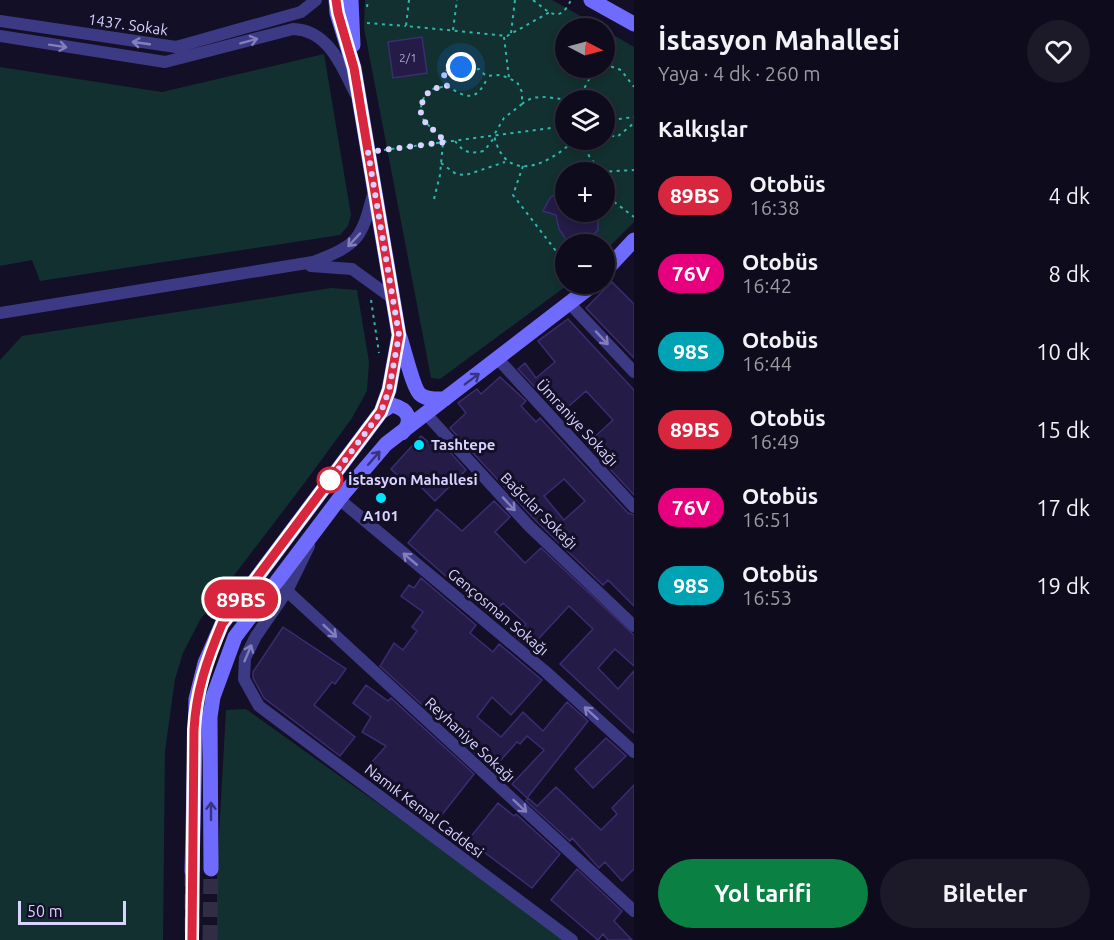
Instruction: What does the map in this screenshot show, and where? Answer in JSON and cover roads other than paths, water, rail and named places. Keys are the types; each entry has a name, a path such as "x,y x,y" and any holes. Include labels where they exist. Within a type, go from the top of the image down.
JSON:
{"main road":[{"path":"336,0 354,68"},
{"path":"351,0 358,100 399,335 407,353 416,390 424,397 445,399"},
{"path":"591,0 634,24"},
{"path":"615,260 634,240"},
{"path":"211,869 210,717 213,697 234,637 319,525 386,444 400,436 582,294"},
{"path":"192,871 194,730 196,699 205,663 222,624 381,412 389,390 399,335"},
{"path":"381,412 392,405 403,408 409,416 409,423 400,436"}],"street":[{"name":"1437. Sokak","path":"0,21 176,47 301,12 316,0"},
{"path":"0,36 165,62 293,29 305,29 323,41 341,64 358,100"},
{"path":"0,312 301,266 344,251 358,238 365,224 375,187"},
{"path":"301,266 352,269 392,298"},
{"path":"570,304 634,372"},
{"name":"Ümraniye Sokağı","path":"498,359 634,507"},
{"name":"Bağcılar Sokağı","path":"427,415 529,526 634,626"},
{"name":"Gençosman Sokağı","path":"339,500 546,672 634,752"},
{"path":"287,591 319,525"},
{"name":"Namık Kemal Caddesi","path":"287,591 256,636 245,658 244,679 259,706 572,940"},
{"name":"Reyhaniye Sokağı","path":"287,591 634,911"}],"tunnel":[{"path":"210,940 211,869"},
{"path":"192,871 192,940"}],"place":[{"name":"Tashtepe","path":"419,445"},
{"name":"İstasyon Mahallesi","path":"330,480"},
{"name":"A101","path":"381,498"}]}
